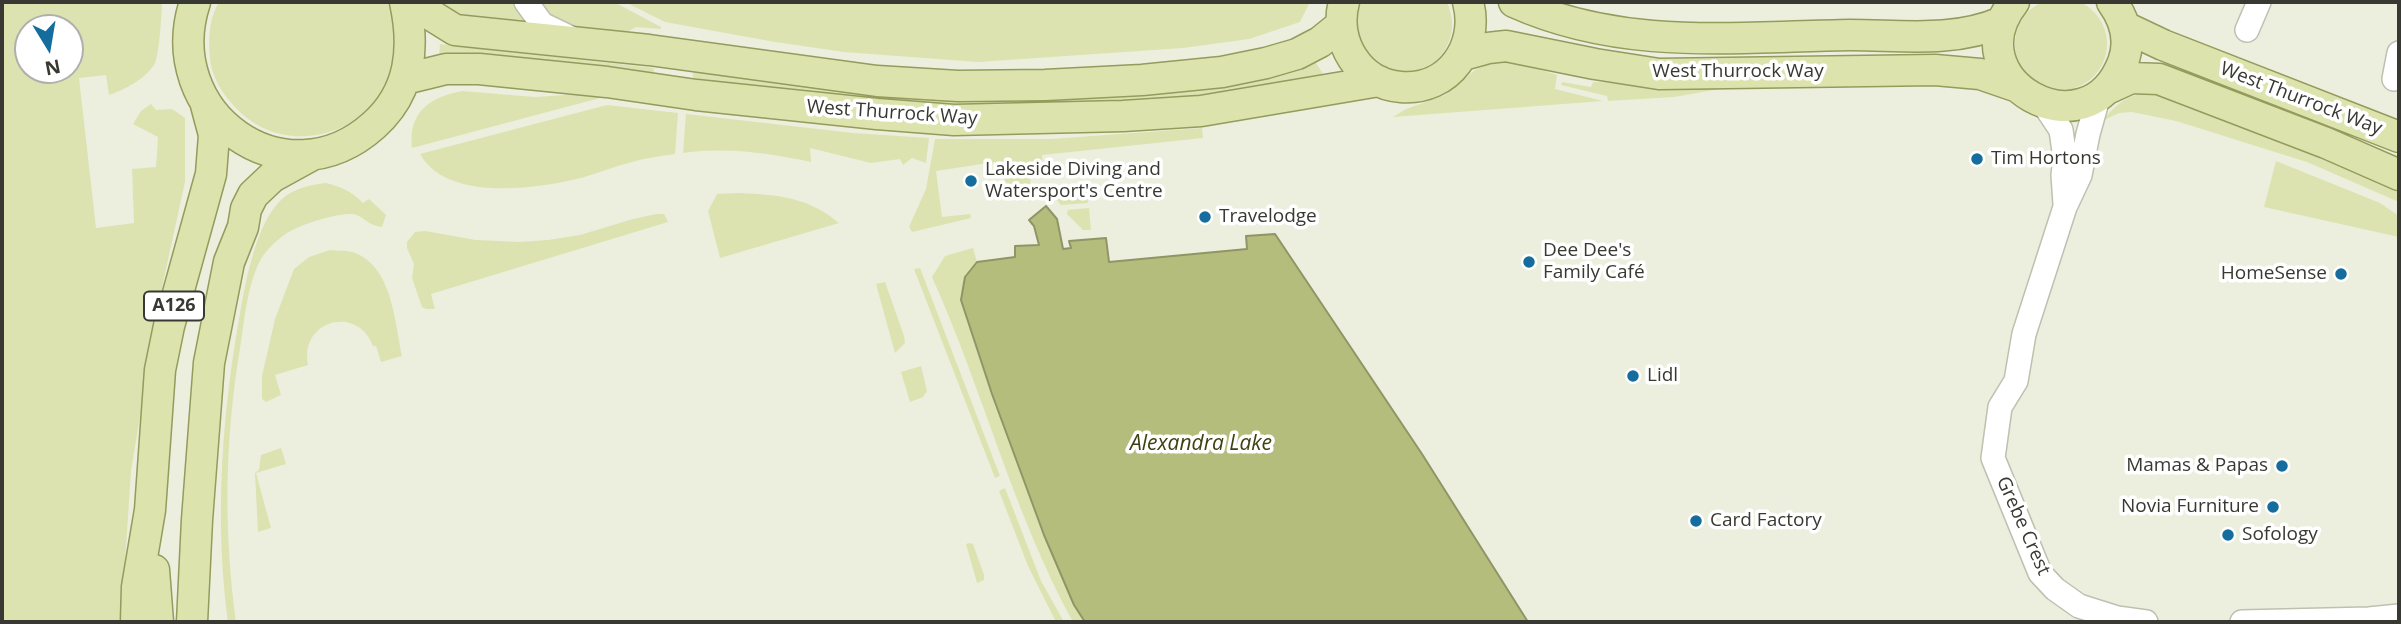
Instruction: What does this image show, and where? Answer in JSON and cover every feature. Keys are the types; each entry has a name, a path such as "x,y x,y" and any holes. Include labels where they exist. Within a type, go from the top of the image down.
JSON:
{"main road":[{"path":"175,2 193,77 213,115 242,139 278,153 312,155 341,147 364,133 387,113 396,101 405,79 411,48 405,2"},
{"path":"187,49 190,15 195,2"},
{"name":"West Thurrock Way","path":"410,2 454,30 580,42 877,80 958,86 1156,79 1266,64 1297,54 1320,42 1343,13"},
{"path":"1343,13 1344,43 1364,72 1379,81 1400,87 1423,86 1443,76 1463,55 1471,36 1472,15 1468,2"},
{"name":"West Thurrock Way","path":"1514,2 1585,27 1681,40 1946,37 1982,31 2008,12"},
{"path":"2008,12 1998,41 2001,60 2015,86"},
{"path":"2103,92 2119,74 2125,56 2119,14"},
{"name":"West Thurrock Way","path":"2119,14 2163,45 2399,137"},
{"name":"West Thurrock Way","path":"1463,55 1506,46 1659,74 1935,70 1980,74 2015,86 2043,103 2057,106 2072,106 2131,78 2159,79 2326,143 2399,175"},
{"name":"West Thurrock Way","path":"405,79 446,69 479,69 877,114 993,120 1201,111 1379,81"},
{"name":"A126","path":"136,622 137,587 150,510 160,370 169,326 211,174 214,135 206,105"},
{"name":"A126","path":"192,622 209,363 229,262 253,195 272,177 312,155"},
{"name":"A126","path":"150,510 158,622"},
{"name":"A126","path":"197,520 209,622"}],"street":[{"path":"526,2 542,24 580,42"},
{"path":"2247,30 2259,2"},
{"path":"2395,79 2399,53"},
{"name":"Grebe Crest","path":"2103,92 2088,134 2080,175 2065,207 2024,334 2016,381 2000,407 1993,458 2040,573 2055,589 2079,606 2117,618 2146,622"},
{"name":"Grebe Crest","path":"2043,103 2061,130 2064,143 2065,207"},
{"path":"2242,622 2399,616"}],"shaded area":[{"path":"2061,-2 2087,6 2099,18 2107,44 2099,70 2087,82 2061,90 2035,82 2023,70 2015,44 2023,18 2035,6"},
{"path":"2,2 162,2 155,63 140,79 109,95 106,75 84,77 84,14 14,14 14,84 80,84 96,228 134,223 132,169 156,167 158,137 133,124 141,111 151,104 156,110 172,109 185,118 185,182 159,301 131,471 121,622 2,622"},
{"path":"219,2 388,2 397,33 395,64 384,91 365,113 341,128 314,135 286,135 258,125 234,106 213,72 209,37 213,15"},
{"path":"437,2 515,2 527,23 455,15"},
{"path":"534,2 614,2 661,29 636,27 625,33 566,27 559,25"},
{"path":"625,2 1310,2 1300,22 1249,39 1183,48 978,62 844,52 775,42 665,22"},
{"path":"1359,2 1447,2 1452,25 1450,40 1438,59 1418,71 1396,73 1385,69 1370,61 1357,36 1355,21"},
{"path":"440,44 654,68 653,77 439,56"},
{"path":"1313,58 1325,77 1183,100 983,109 693,82 693,72 887,96"},
{"path":"1496,61 1513,61 1557,75 1555,89 1603,101 1393,117 1406,109 1445,95 1475,70"},
{"path":"1562,82 1591,87 1593,82 1742,85 1674,97 1608,101 1607,96 1561,85"},
{"path":"462,91 535,97 582,94 621,97 600,98 412,148 414,125 424,108 440,97"},
{"path":"2149,92 2176,96 2399,186 2399,202 2307,162 2176,121 2132,112 2119,113 2102,121 2122,101"},
{"path":"607,105 678,113 675,154 619,165 581,178 541,186 494,188 471,186 450,180 433,169 420,154"},
{"path":"686,114 853,133 929,138 926,163 912,158 903,165 900,159 871,163 810,148 811,162 747,152 683,153"},
{"path":"1202,128 1203,138 1042,155 1043,172 1031,174 1030,186 1023,196 1014,190 1007,192 1001,161 936,171 942,217 970,214 971,218 912,232 909,227 926,189 935,139 1051,139"},
{"path":"2276,161 2380,203 2399,216 2399,237 2264,207"},
{"path":"326,183 346,190 363,203 369,199 386,215 382,227 353,214 329,217 301,226 273,244 263,255 257,268 246,310 229,447 229,552 236,622 228,622 221,545 222,467 229,390 245,285 259,237 273,209 292,192"},
{"path":"1086,185 1088,203 1061,205 1052,194 1061,189"},
{"path":"740,193 792,199 816,208 839,223 720,258 708,211 717,194"},
{"path":"1089,208 1091,230 1083,230 1067,214 1068,210"},
{"path":"664,214 668,222 431,294 435,309 422,307 412,278 414,264 407,242 415,232 425,231 476,240 548,240 580,235"},
{"path":"973,248 977,262 965,277 961,300 1044,535 1074,605 1085,622 1073,622 1052,581 1015,495 967,363 932,277 945,256"},
{"path":"330,250 352,252 376,269 384,281 394,311 402,356 381,362 376,346 373,346 365,333 355,325 331,323 320,329 312,338 308,350 308,365 275,375 281,395 266,402 262,399 262,376 275,319 294,269 309,257"},
{"path":"920,268 1000,476 995,478 914,269"},
{"path":"885,282 905,343 895,353 876,284"},
{"path":"921,366 927,391 923,397 910,402 901,372"},
{"path":"281,448 286,464 256,473 271,528 258,532 255,473 259,470 261,455"},
{"path":"1005,488 1041,581 1064,622 1056,622 1028,566 999,491"},
{"path":"966,544 973,544 984,575 984,580 977,583"}],"water":[{"name":"Alexandra Lake","path":"1046,206 1057,219 1063,249 1071,248 1069,241 1106,238 1109,262 1247,249 1246,236 1275,234 1422,454 1528,622 1085,622 1074,605 1044,535 961,300 965,277 977,262 1015,257 1015,246 1039,245 1034,226 1029,220"}],"place":[{"name":"Tim Hortons","path":"1977,159"},
{"name":"Lakeside Diving and Watersport's Centre","path":"971,181"},
{"name":"Travelodge","path":"1205,217"},
{"name":"Dee Dee's Family Café","path":"1529,262"},
{"name":"HomeSense","path":"2341,274"},
{"name":"Lidl","path":"1633,376"},
{"name":"Mamas & Papas","path":"2282,466"},
{"name":"Novia Furniture","path":"2273,507"},
{"name":"Card Factory","path":"1696,521"},
{"name":"Sofology","path":"2228,535"}]}
